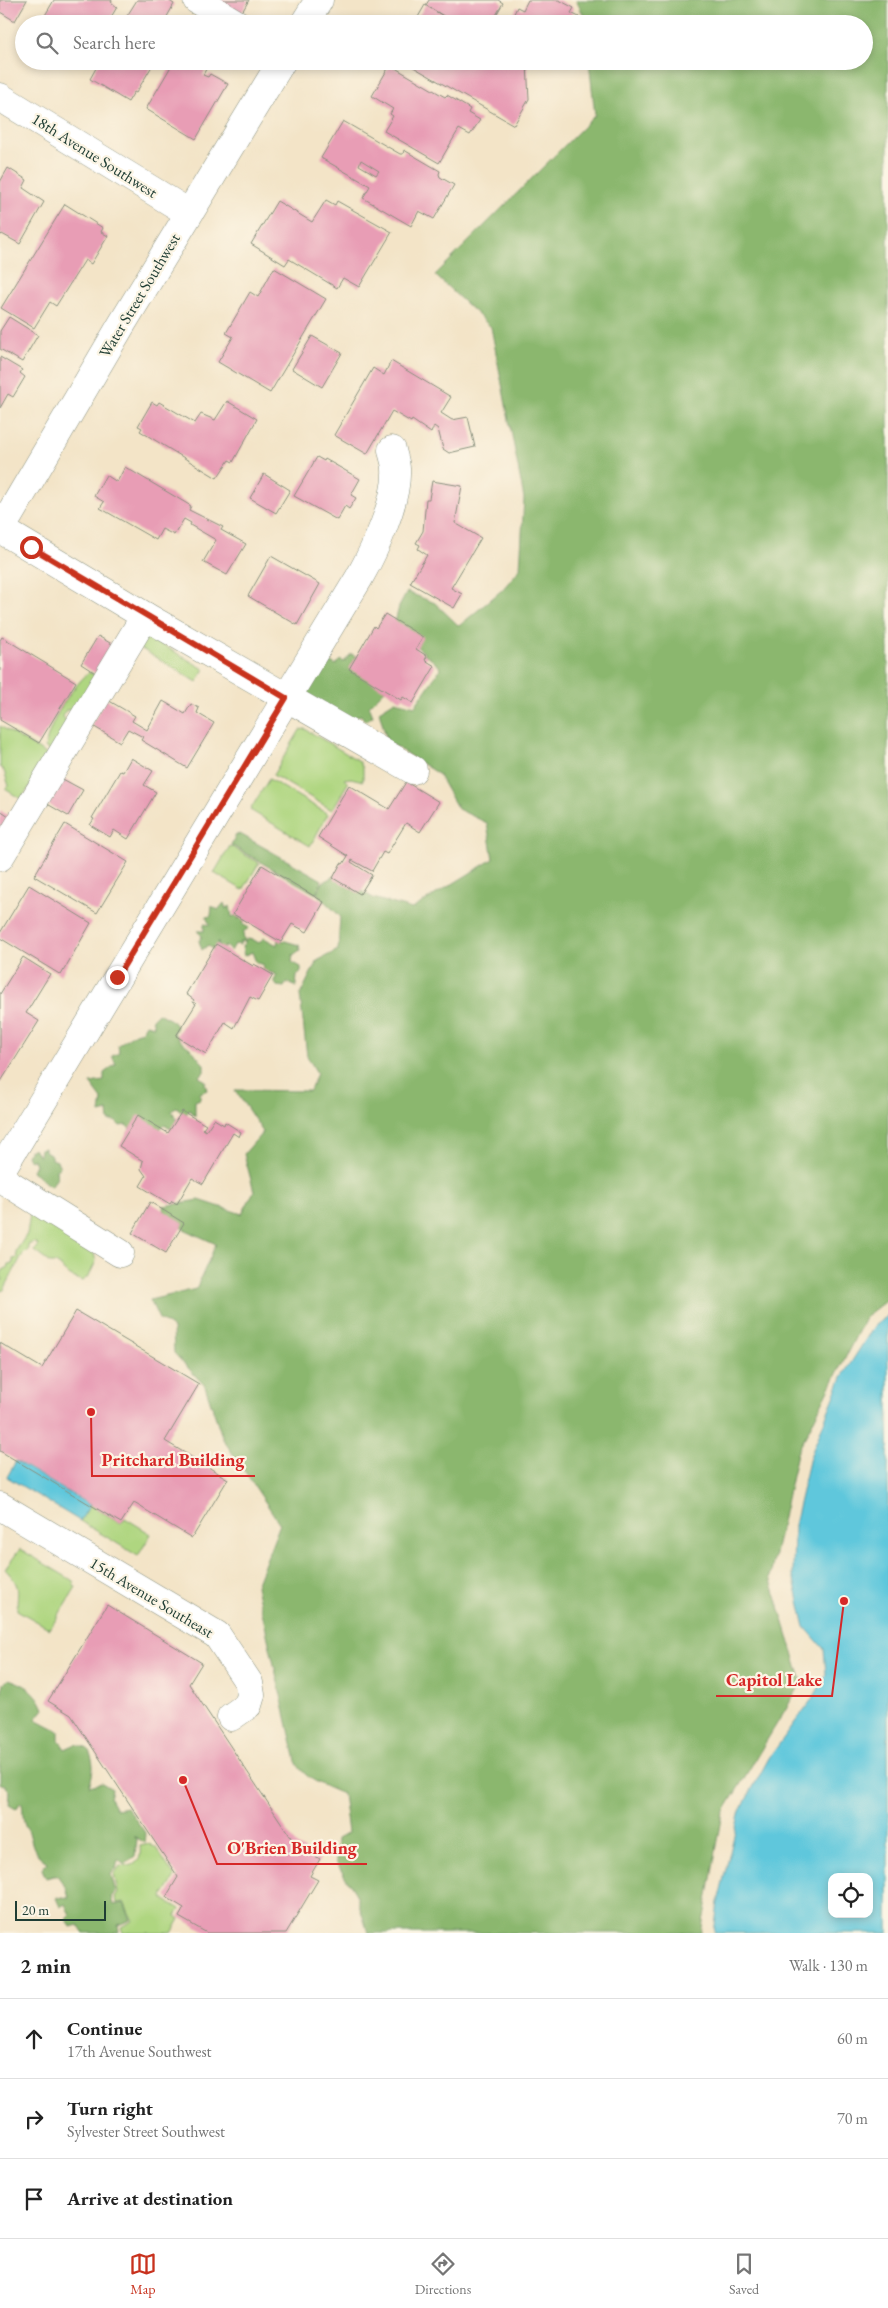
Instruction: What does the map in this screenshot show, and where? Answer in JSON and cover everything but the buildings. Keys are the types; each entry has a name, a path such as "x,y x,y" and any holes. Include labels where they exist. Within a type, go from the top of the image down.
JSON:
{"street":[{"path":"197,0 222,15"},
{"path":"310,15 319,0"},
{"name":"Water Street Southwest","path":"0,530 276,70"},
{"name":"18th Avenue Southwest","path":"0,97 189,213"},
{"path":"0,1172 372,554 394,491 396,468 392,450"},
{"path":"0,530 286,698 413,770"},
{"path":"0,857 145,616"},
{"path":"0,1178 120,1254"},
{"name":"15th Avenue Southeast","path":"0,1506 217,1635 249,1683 251,1695 248,1705 231,1717"}],"green space":[{"path":"576,0 888,0 888,1299 866,1316 797,1453 770,1577 802,1682 723,1813 701,1933 368,1933 356,1894 336,1862 337,1839 348,1833 343,1794 309,1777 296,1761 256,1586 280,1524 223,1439 205,1386 174,1353 173,1328 159,1319 150,1300 196,1289 216,1244 165,1220 164,1206 199,1200 242,1214 254,1191 244,1154 263,1132 235,1090 310,1091 317,1073 307,1056 300,995 317,961 338,950 340,916 317,894 323,882 336,875 373,898 412,909 493,859 487,823 458,809 438,774 387,741 379,711 395,701 415,706 441,668 394,626 399,607 407,592 435,603 459,626 502,590 520,569 524,498 491,327 435,275 595,115 590,70 873,70 873,15 584,15"},
{"path":"144,634 204,669 197,682 135,645"},
{"path":"333,647 329,661 336,665 340,660 344,662 351,654 360,658 387,688 369,706 373,716 365,721 361,715 355,717 352,725 297,687"},
{"path":"89,672 98,677 74,710 66,710 62,716 70,725 53,753 45,748 51,727 61,707 74,688"},
{"path":"0,726 51,757 21,799 5,789 9,786 4,771 0,767"},
{"path":"305,729 359,761 363,768 363,781 351,778 344,779 348,783 332,810 273,775 300,730"},
{"path":"269,779 328,814 310,846 250,810"},
{"path":"240,834 322,880 316,894 231,845 236,835"},
{"path":"230,846 259,863 243,890 214,873"},
{"path":"224,903 226,909 230,906 232,917 240,914 238,919 248,917 242,924 249,928 243,932 245,934 243,936 245,941 240,942 240,945 235,944 231,951 225,946 222,952 218,942 215,952 208,945 202,950 199,941 202,936 197,931 204,931 204,924 210,925 206,917 211,916 212,906 218,910"},
{"path":"264,938 277,945 278,939 299,945 300,950 293,955 292,962 301,967 301,971 297,976 296,987 287,982 284,987 277,986 274,981 277,975 270,972 269,976 258,975 264,965 256,962 252,952 244,956 242,947 247,939 259,943"},
{"path":"158,1013 171,1020 177,1027 174,1033 204,1064 204,1072 199,1077 206,1081 207,1090 200,1093 200,1099 195,1101 195,1116 190,1110 184,1116 177,1107 172,1111 180,1126 174,1131 164,1125 156,1133 135,1134 126,1125 120,1126 115,1121 109,1121 108,1111 100,1113 102,1099 90,1083 104,1081 104,1073 116,1064 112,1056 119,1052 118,1045 135,1033 142,1031 146,1024 154,1026 152,1019"},
{"path":"34,1148 39,1157 40,1149 45,1148 45,1151 50,1154 52,1159 57,1161 60,1167 56,1170 57,1178 51,1186 32,1170 36,1164 33,1159 30,1161 27,1155"},
{"path":"30,1214 87,1247 94,1254 96,1261 89,1276 82,1281 70,1276 56,1263 50,1263 34,1251 38,1245 34,1242 28,1245 29,1249 21,1257 4,1290 0,1291 0,1280 3,1280 1,1275 8,1264 13,1263 13,1259 17,1258 16,1251 27,1234"},
{"path":"90,1505 121,1523 125,1518 151,1534 138,1556 80,1521"},
{"path":"20,1549 75,1582 73,1585 76,1587 50,1629 17,1610 18,1593 16,1584 5,1569"},
{"path":"9,1679 26,1686 38,1698 44,1709 36,1719 59,1731 59,1740 65,1749 76,1744 88,1749 93,1767 89,1786 102,1783 112,1789 110,1798 116,1809 127,1807 146,1834 145,1843 134,1836 137,1839 135,1856 125,1865 118,1860 116,1869 111,1874 116,1892 111,1897 113,1905 124,1903 131,1920 118,1925 119,1933 83,1933 78,1925 71,1927 66,1919 70,1915 65,1904 60,1907 56,1898 69,1897 66,1888 57,1875 46,1878 42,1869 47,1862 39,1856 33,1846 24,1822 21,1802 16,1809 9,1805 10,1792 5,1785 0,1784 0,1696 3,1683"},
{"path":"149,1844 156,1848 175,1877 162,1898 180,1909 176,1916 180,1919 172,1933 123,1933 121,1927 133,1921 124,1902 116,1903 115,1897 118,1892 114,1874 120,1866 133,1865 139,1859 140,1846"}],"water":[{"path":"888,1315 888,1933 714,1933 718,1902 740,1811 769,1758 815,1695 826,1674 824,1649 805,1627 793,1575 794,1525 810,1457 842,1377 874,1326"},
{"path":"16,1461 90,1505 80,1521 7,1477"}],"place":[{"name":"Pritchard Building","path":"91,1412"},
{"name":"Capitol Lake","path":"844,1601"},
{"name":"O'Brien Building","path":"183,1780"}],"route":[{"path":"31,547 286,698 117,977"}]}
